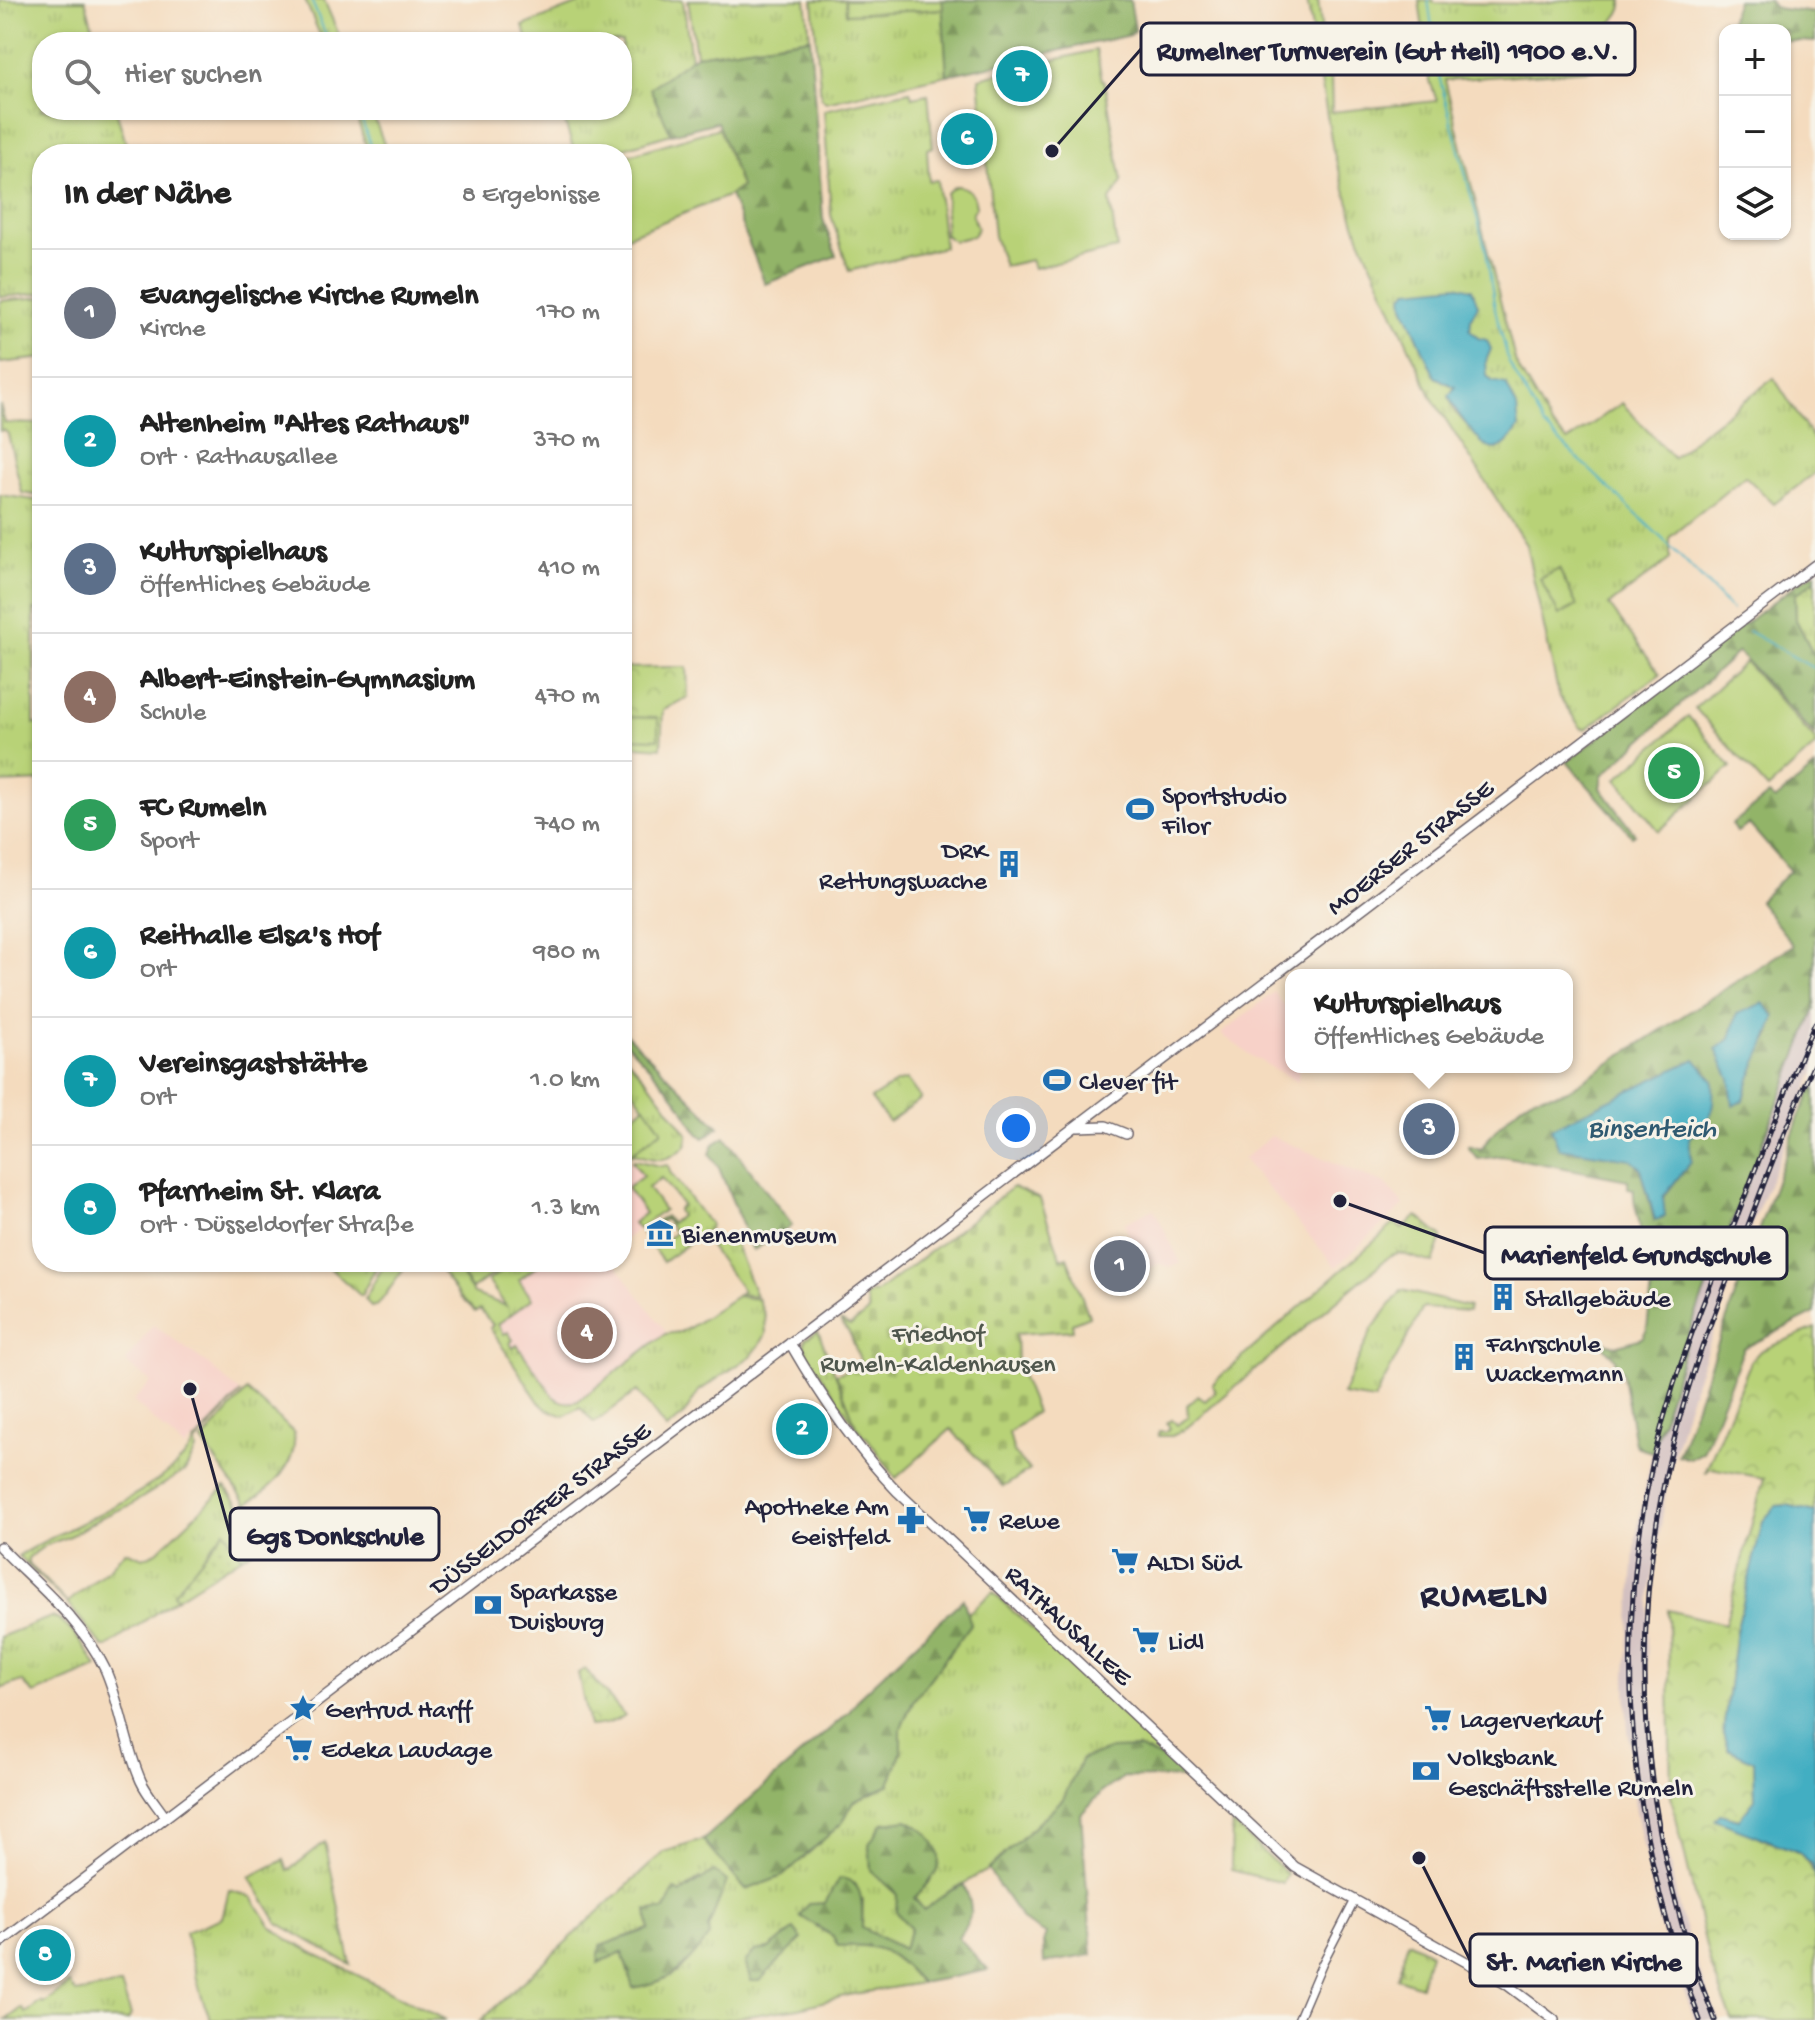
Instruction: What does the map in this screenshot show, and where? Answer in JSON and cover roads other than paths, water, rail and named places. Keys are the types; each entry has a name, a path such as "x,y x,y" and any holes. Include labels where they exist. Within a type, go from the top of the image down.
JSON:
{"main road":[{"name":"MOERSER STRASSE","path":"1105,1105 1815,565"},
{"name":"DÜSSELDORFER STRASSE","path":"0,1943 1105,1105"},
{"path":"1075,1128 1106,1126 1126,1134"},
{"name":"RATHAUSALLEE","path":"790,1343 872,1464 908,1503 1295,1867 1506,1984 1554,2020"},
{"path":"0,1547 62,1609 94,1649 114,1692 140,1779 165,1817"}],"street":[{"path":"1298,2020 1355,1900"}],"water":[{"path":"1457,285 1472,289 1478,305 1471,318 1470,330 1478,338 1487,340 1491,349 1486,361 1487,376 1492,381 1506,384 1517,407 1519,428 1498,448 1486,446 1480,441 1456,411 1449,396 1455,387 1435,377 1404,306 1403,295 1409,290"},
{"name":"Binsenteich","path":"1763,1003 1775,1016 1772,1027 1744,1100 1733,1106 1730,1079 1716,1049 1730,1039 1737,1014"},
{"name":"Binsenteich","path":"1695,1059 1713,1080 1711,1114 1689,1138 1691,1161 1663,1197 1665,1217 1655,1220 1641,1168 1630,1159 1559,1148 1551,1128"},
{"path":"1787,1505 1815,1512 1815,1880 1812,1864 1799,1852 1715,1820 1720,1814 1739,1819 1755,1799 1754,1761 1728,1749 1723,1733 1736,1632 1763,1521 1776,1506"}],"waterway":[{"path":"311,0 325,32"},
{"path":"1428,0 1440,80 1486,251 1495,309 1509,363 1544,426 1732,610"},
{"path":"362,120 370,144"},
{"path":"1748,631 1815,669"}],"railway":[{"path":"1700,2020 1673,1942 1653,1863 1639,1784 1632,1704 1631,1624 1638,1544 1652,1464 1674,1384 1713,1277 1815,1023"},
{"path":"1715,2020 1688,1946 1668,1872 1654,1797 1646,1722 1645,1646 1650,1570 1662,1494 1692,1375 1765,1180 1815,1062"}],"place":[{"name":"Vereinsgaststätte","path":"1022,76"},
{"name":"Reithalle Elsa's Hof","path":"967,139"},
{"name":"Rumelner Turnverein (Gut Heil) 1900 e.V.","path":"1052,151"},
{"name":"FC Rumeln","path":"1674,773"},
{"name":"Sportstudio Filor","path":"1140,809"},
{"name":"DRK Rettungswache","path":"1009,864"},
{"name":"Clever fit","path":"1057,1080"},
{"name":"Kulturspielhaus","path":"1429,1129"},
{"name":"Marienfeld Grundschule","path":"1340,1201"},
{"name":"Bienenmuseum","path":"660,1233"},
{"name":"Evangelische Kirche Rumeln","path":"1120,1266"},
{"name":"Stallgebäude","path":"1503,1297"},
{"name":"Albert-Einstein-Gymnasium","path":"587,1333"},
{"name":"Fahrschule Wackermann","path":"1464,1357"},
{"name":"Ggs Donkschule","path":"190,1389"},
{"name":"Altenheim \"Altes Rathaus\"","path":"802,1429"},
{"name":"Rewe","path":"977,1519"},
{"name":"Apotheke Am Geistfeld","path":"911,1520"},
{"name":"ALDI Süd","path":"1125,1561"},
{"name":"Sparkasse Duisburg","path":"488,1605"},
{"name":"Lidl","path":"1146,1640"},
{"name":"Gertrud Harff","path":"303,1708"},
{"name":"Lagerverkauf","path":"1438,1718"},
{"name":"Edeka Laudage","path":"299,1748"},
{"name":"Volksbank Geschäftsstelle Rumeln","path":"1426,1771"},
{"name":"St. Marien Kirche","path":"1419,1858"},
{"name":"Pfarrheim St. Klara","path":"45,1955"}],"district":[{"name":"RUMELN","path":"1485,1593"}],"park label":[{"name":"Friedhof Rumeln-Kaldenhausen","path":"938,1347"}]}
